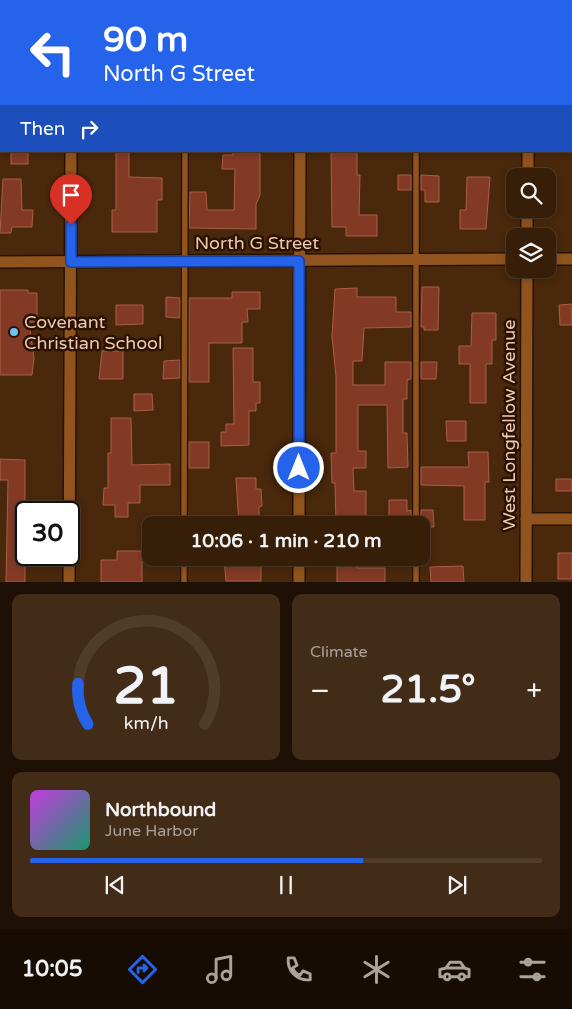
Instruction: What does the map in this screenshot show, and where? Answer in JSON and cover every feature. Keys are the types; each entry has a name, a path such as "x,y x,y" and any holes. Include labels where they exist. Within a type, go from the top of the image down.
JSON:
{"street":[{"path":"69,582 71,152"},
{"path":"299,516 300,152"},
{"path":"528,152 528,168"},
{"name":"North G Street","path":"0,262 506,259"},
{"path":"556,259 572,259"},
{"name":"West Longfellow Avenue","path":"526,582 527,278"},
{"path":"526,519 572,519"},
{"path":"299,566 299,582"}],"lane":[{"path":"184,152 184,516"},
{"path":"416,152 416,516"},
{"path":"184,566 184,582"},
{"path":"416,566 416,582"}],"building":[{"path":"11,152 28,152 28,164 11,164"},
{"path":"116,152 129,152 129,177 162,178 162,200 157,200 157,232 112,232 112,210 116,210"},
{"path":"233,152 259,152 260,195 256,204 256,229 189,228 190,192 206,192 207,210 234,210 235,169 222,169 223,155 233,155"},
{"path":"331,152 357,152 357,175 360,175 359,215 377,215 377,236 346,236 346,227 332,227"},
{"path":"398,175 411,175 411,190 398,190"},
{"path":"421,175 439,176 439,202 425,202 425,190 421,190"},
{"path":"467,177 490,177 486,229 460,229 460,210 466,210"},
{"path":"3,179 21,179 22,210 33,210 32,227 12,227 11,233 0,233"},
{"path":"422,287 439,287 438,330 424,330 424,327 421,327"},
{"path":"357,288 357,297 396,297 396,312 411,312 411,327 364,328 362,361 353,361 353,385 385,385 385,362 411,362 411,379 407,380 407,399 403,399 403,433 407,433 408,467 388,468 387,405 358,405 358,451 366,451 366,468 353,468 354,491 366,491 366,516 336,516 335,483 332,483 331,453 336,453 336,377 332,336 335,289"},
{"name":"Covenant Christian School","path":"0,290 28,290 28,293 37,293 37,322 29,322 34,358 32,375 0,375"},
{"path":"232,292 260,292 260,309 247,309 248,322 242,322 242,343 209,343 209,382 189,382 189,298 232,298"},
{"path":"166,297 180,298 180,318 166,317"},
{"path":"572,304 572,325 560,325 559,305"},
{"path":"116,305 143,305 143,324 116,325"},
{"path":"472,313 496,313 496,340 492,340 492,364 486,364 486,403 470,403 470,364 459,364 459,346 471,346"},
{"path":"233,348 253,348 253,382 260,382 260,403 256,403 256,411 249,411 249,445 221,446 221,432 226,432 226,424 234,424"},
{"path":"102,351 123,351 123,379 99,379"},
{"path":"180,360 180,378 163,379 164,361"},
{"path":"421,362 437,362 436,379 421,379"},
{"path":"134,394 152,394 153,410 134,411"},
{"path":"111,418 131,418 132,465 170,464 170,485 140,485 140,503 128,503 128,517 115,517 115,505 103,505 104,488 108,488"},
{"path":"446,421 466,421 466,441 447,441"},
{"path":"189,442 209,442 209,468 189,468"},
{"path":"468,452 488,452 489,482 485,482 485,520 464,520 464,486 421,485 421,467 469,467"},
{"path":"0,459 25,460 25,501 15,501 15,566 25,566 25,582 6,582 8,480 0,480"},
{"path":"236,478 256,478 256,489 261,489 262,506 259,507 259,516 238,516"},
{"path":"556,479 572,479 572,491 556,491"},
{"path":"389,500 407,500 407,511 411,510 411,516 389,516"},
{"path":"421,510 433,510 434,527 430,527 430,516 421,516"},
{"path":"117,551 142,551 142,582 101,582 101,560 117,560"},
{"path":"558,553 572,553 572,579 558,579"},
{"path":"225,566 261,566 261,581 226,581"},
{"path":"337,566 385,568 385,582 337,582"},
{"path":"463,566 464,582 431,582 430,567"}],"place":[{"name":"Covenant Christian School","path":"14,332"}],"route":[{"path":"71,225 71,262 299,261 299,468"}]}
